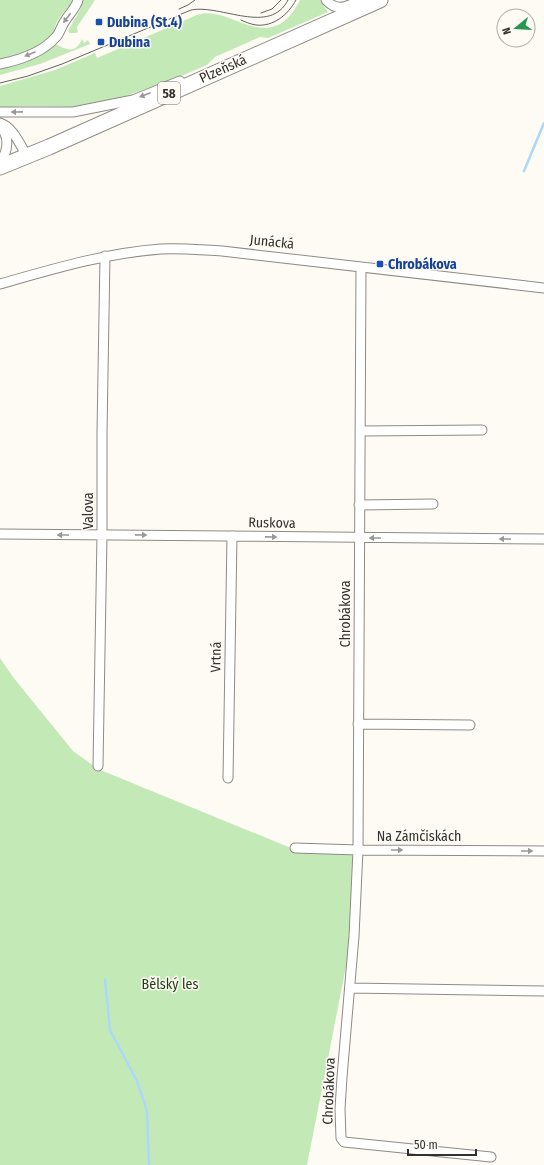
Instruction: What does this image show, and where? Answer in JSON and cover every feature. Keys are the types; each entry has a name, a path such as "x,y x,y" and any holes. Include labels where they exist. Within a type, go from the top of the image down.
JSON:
{"main road":[{"name":"Plzeňská","path":"0,167 380,0"}],"street":[{"path":"0,64 28,56 40,50 49,43 56,37 60,27 75,8 78,0"},
{"path":"326,0 332,6 339,8 361,0"},
{"path":"0,112 73,112 133,100 312,30"},
{"path":"0,122 5,124 10,130 27,156"},
{"path":"0,126 3,129 7,142 7,148 0,163"},
{"name":"Junácká","path":"0,284 105,256 162,249 193,249 544,288"},
{"name":"Valova","path":"98,766 105,256"},
{"name":"Chrobákova","path":"361,267 358,850 350,988 340,1109 341,1138 344,1142 491,1157"},
{"path":"360,431 482,430"},
{"path":"359,504 433,504"},
{"name":"Ruskova","path":"0,534 544,539"},
{"name":"Vrtná","path":"228,778 232,536"},
{"path":"358,724 470,725"},
{"name":"Na Zámčiskách","path":"295,848 358,850 544,851"},
{"path":"350,988 544,991"}],"green space":[{"path":"0,0 73,0 56,23 53,32 47,39 28,51 0,60"},
{"path":"83,0 95,0 77,27 78,32 69,33 68,31 81,8"},
{"path":"300,0 320,0 328,12 268,38 260,37 215,57 207,65 163,83 123,97 71,107 26,106 0,108 0,86 55,70 95,53 97,58 197,15 207,13 217,14 247,25 267,28 278,25 288,18"},
{"path":"82,39 84,43 88,40 90,44 40,64 0,75 0,69 29,60 55,44 67,49 73,49"},
{"name":"Bělský les","path":"0,658 13,677 73,751 98,769 291,848 361,853 352,936 307,1165 0,1165"}],"waterway":[{"path":"524,171 544,123"},
{"path":"105,979 110,1030 137,1081 147,1111 149,1165"}],"tram line":[{"path":"179,9 195,0"},
{"path":"261,13 272,9 281,0"},
{"path":"0,83 28,76 62,64 191,10 203,9 244,16 269,16 280,11 288,0"},
{"path":"241,20 256,25 274,22 289,11 296,0"}],"place":[{"name":"Dubina (St.4)","path":"99,22"},
{"name":"Dubina","path":"101,42"},
{"name":"Chrobákova","path":"380,264"}]}
